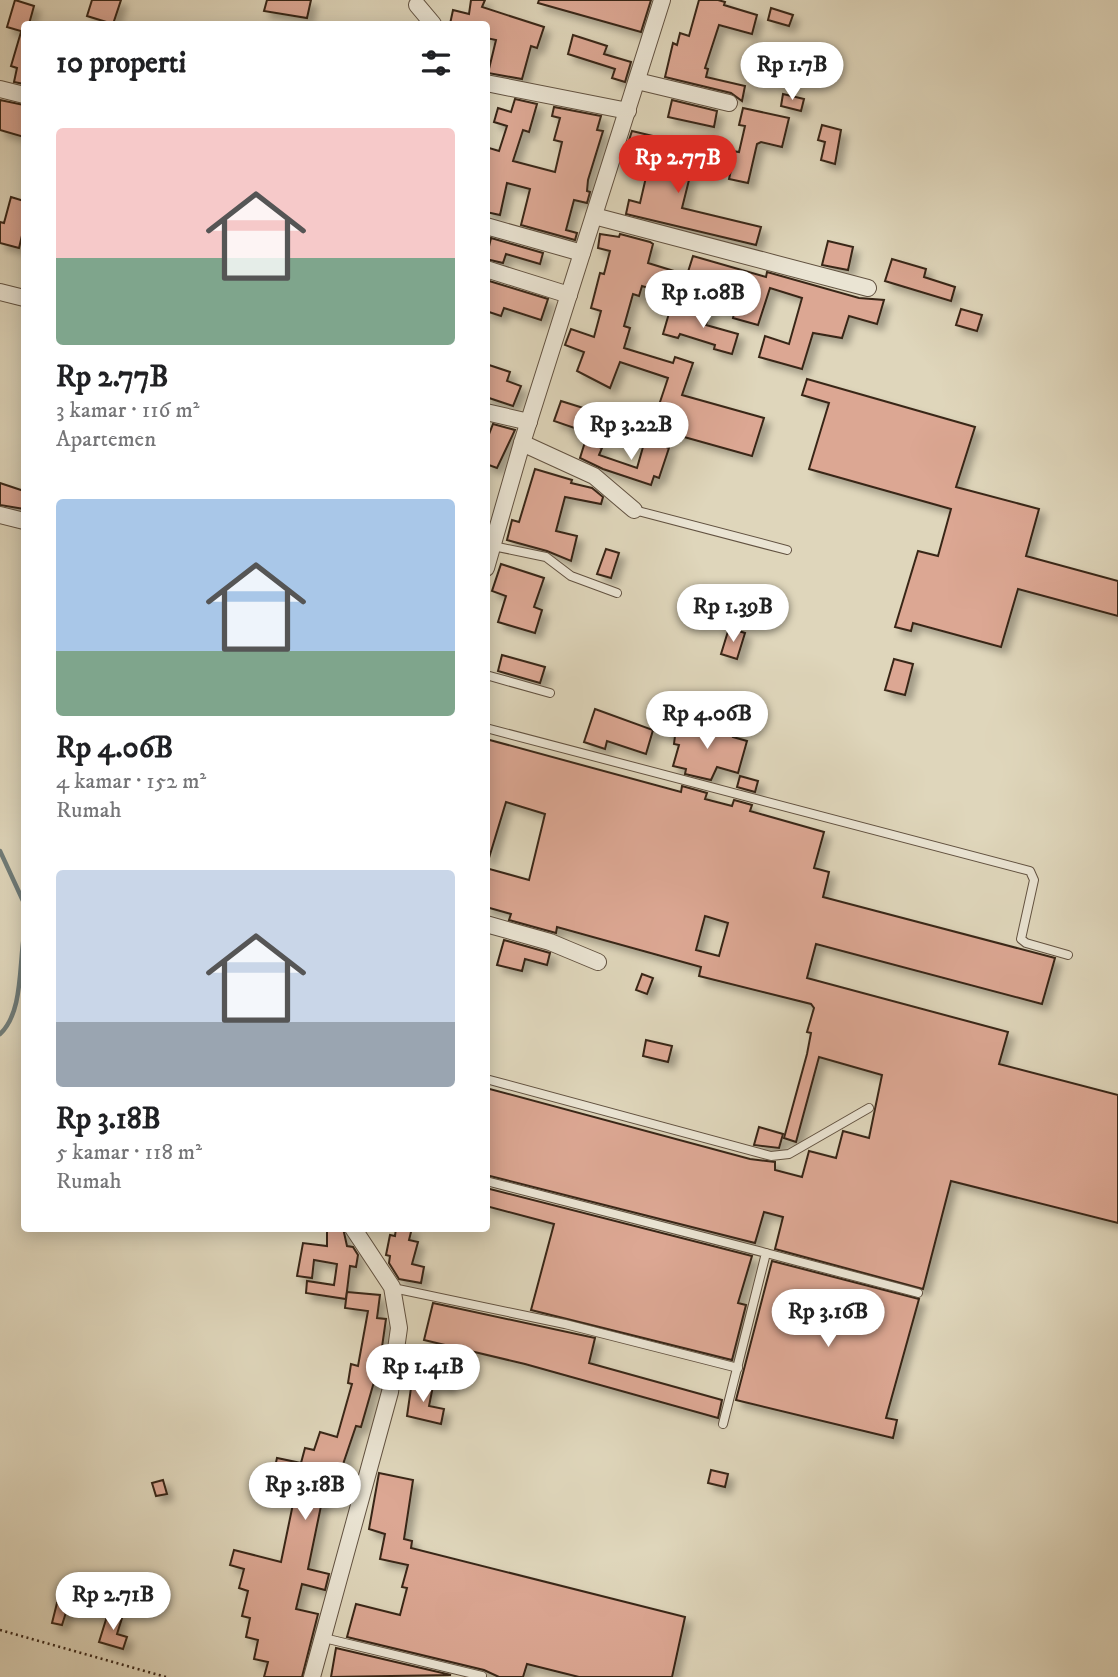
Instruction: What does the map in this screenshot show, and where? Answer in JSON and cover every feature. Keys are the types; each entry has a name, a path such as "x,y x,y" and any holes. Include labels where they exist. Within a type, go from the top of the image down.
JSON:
{"street":[{"path":"490,555 522,443 662,0"},
{"path":"417,5 430,21"},
{"path":"637,81 729,103"},
{"path":"490,84 628,111"},
{"path":"0,89 21,94"},
{"path":"594,216 868,288"},
{"path":"490,227 582,253"},
{"path":"490,270 569,295"},
{"path":"0,292 21,297"},
{"path":"490,413 529,422"},
{"path":"522,443 594,476 634,510"},
{"path":"0,514 21,521"},
{"path":"490,925 550,942 598,961"},
{"path":"312,1677 395,1363 399,1328 392,1287 356,1232"}],"lane":[{"path":"634,510 787,550"},
{"path":"493,546 546,556 571,576 617,593"},
{"path":"490,676 550,693"},
{"path":"490,729 1030,870 1034,880 1021,939 1026,943 1068,955"},
{"path":"490,1080 771,1156 789,1154 869,1108"},
{"path":"490,1182 918,1293"},
{"path":"723,1424 766,1253"},
{"path":"392,1287 565,1324 738,1368"},
{"path":"337,1487 362,1494"},
{"path":"324,1638 482,1676"}],"path":[{"path":"0,1630 166,1677"}],"building":[{"path":"15,0 34,6 30,21 21,21 21,31 7,27"},
{"path":"92,0 121,0 114,21 87,16"},
{"path":"267,0 311,0 307,18 264,11"},
{"path":"471,0 485,0 482,7 544,27 537,48 531,46 522,79 490,73 496,40 490,39 490,21 451,21 453,10 469,14"},
{"path":"539,0 651,0 641,32 538,3"},
{"path":"699,0 718,0 725,2 724,5 757,15 752,34 719,25 705,68 708,69 706,77 745,86 742,101 731,93 665,77 673,43 677,45 680,33 689,36"},
{"path":"771,8 793,15 789,26 768,20"},
{"path":"21,32 21,83 14,82 17,68 11,66"},
{"path":"573,35 607,46 604,54 631,62 625,82 612,78 615,69 568,54"},
{"path":"783,94 804,99 801,111 781,106"},
{"path":"515,99 537,104 529,132 523,130 513,161 555,172 562,142 554,140 560,118 552,116 554,107 601,116 597,130 603,131 588,180 587,191 590,192 587,203 574,200 566,230 577,233 575,240 521,225 530,189 507,183 500,215 490,213 490,148 499,151 507,126 494,122 498,108 511,112"},
{"path":"0,100 21,104 21,136 0,130"},
{"path":"672,100 717,111 714,127 668,117"},
{"path":"743,108 789,118 782,147 761,142 757,144 748,183 729,179 732,166 710,161 713,148 739,152 745,126 739,125"},
{"path":"822,125 841,130 835,164 821,160 825,142 818,140"},
{"path":"632,131 682,143 675,173 690,176 682,208 761,227 756,245 626,214 629,200 640,203 650,160 644,159 647,146 629,140"},
{"path":"11,197 21,200 19,248 0,243 0,222 4,223"},
{"path":"600,234 619,237 620,234 650,242 653,244 648,263 687,275 693,256 766,277 767,272 859,298 884,300 877,324 849,316 842,338 813,333 802,369 759,357 765,336 789,344 802,298 770,288 758,325 733,318 735,310 712,304 706,325 738,334 732,354 714,349 715,345 680,334 678,338 663,334 674,296 642,286 639,296 633,294 624,326 630,328 624,348 673,363 675,357 693,363 682,395 764,418 752,456 677,435 681,422 656,414 668,378 620,362 610,388 577,371 584,352 565,345 571,329 594,337 601,311 591,308 600,273 604,274 610,251 598,248"},
{"path":"491,238 543,253 540,264 506,254 503,263 490,260"},
{"path":"828,241 853,247 848,270 822,265"},
{"path":"892,259 926,269 924,277 955,287 951,301 885,281"},
{"path":"490,281 548,299 541,320 504,308 501,316 490,312"},
{"path":"961,309 982,315 977,331 956,325"},
{"path":"490,365 510,372 507,381 521,386 513,406 490,398"},
{"path":"807,379 975,427 956,487 1039,509 1026,556 1118,581 1118,616 1018,589 1001,647 913,623 911,631 895,627 918,551 938,556 951,509 809,469 829,403 802,395"},
{"path":"561,401 596,412 589,433 554,421"},
{"path":"493,424 515,430 497,468 490,465 490,432"},
{"path":"645,440 669,448 659,478 654,476 651,485 603,469 580,458 585,442 602,448 599,455 637,468"},
{"path":"535,469 592,488 603,497 601,504 565,497 556,531 577,536 571,561 507,540 512,520 519,522"},
{"path":"0,483 21,490 21,508 0,505"},
{"path":"606,549 619,553 611,578 597,574"},
{"path":"501,564 544,578 534,607 542,610 535,633 498,622 506,596 492,591"},
{"path":"729,628 745,633 737,659 721,654"},
{"path":"502,655 545,667 540,683 498,671"},
{"path":"894,659 913,664 905,695 885,690"},
{"path":"595,709 653,730 646,754 607,741 605,749 584,742"},
{"path":"670,724 713,735 716,724 735,730 733,737 747,741 738,773 717,767 711,780 685,774 686,769 673,766 679,745 674,744 675,736 667,734"},
{"path":"490,740 681,792 682,786 707,793 705,799 732,806 734,800 752,805 750,811 824,832 814,868 829,872 823,897 1055,958 1042,1004 816,944 807,978 1008,1032 999,1064 1118,1095 1118,1223 951,1181 923,1289 775,1249 783,1217 764,1212 755,1243 490,1176 490,1089 750,1159 775,1162 775,1170 802,1177 809,1151 836,1158 843,1131 869,1138 882,1075 819,1057 796,1142 784,1138 807,1054 811,1033 807,1032 814,1008 811,1004 699,976 701,967 557,927 556,933 509,920 511,914 490,908 490,869 529,880 545,814 506,802 490,855","holes":["705,916 728,923 719,956 696,950"]},
{"path":"740,776 758,781 755,792 737,787"},
{"path":"504,940 550,953 547,965 525,959 522,971 497,965"},
{"path":"642,974 653,978 647,994 636,990"},
{"path":"646,1040 672,1046 668,1062 643,1056"},
{"path":"759,1127 783,1134 779,1148 754,1145"},
{"path":"490,1189 752,1256 738,1303 746,1305 732,1360 531,1310 554,1224 490,1207"},
{"path":"327,1232 344,1232 347,1246 353,1247 358,1255 356,1267 350,1266 346,1299 306,1293 307,1281 334,1285 337,1264 314,1260 312,1278 297,1276 303,1243 327,1246"},
{"path":"396,1232 411,1232 409,1240 418,1242 412,1264 424,1267 421,1283 399,1279 389,1263 390,1256 386,1255 390,1235 395,1236"},
{"path":"772,1261 919,1299 886,1418 897,1420 893,1438 736,1400"},
{"path":"347,1292 380,1295 377,1318 386,1319 380,1361 361,1427 356,1426 338,1479 331,1477 322,1501 308,1569 329,1574 325,1590 302,1584 296,1609 318,1614 302,1677 264,1677 268,1662 254,1659 258,1640 246,1637 250,1618 242,1616 248,1591 239,1588 244,1569 230,1565 234,1550 281,1562 294,1499 269,1493 277,1458 301,1463 305,1448 314,1450 320,1432 337,1437 352,1384 348,1383 351,1364 358,1366 368,1311 345,1308"},
{"path":"433,1303 595,1338 589,1363 722,1400 718,1418 525,1364 424,1340"},
{"path":"430,1367 453,1372 449,1388 426,1383"},
{"path":"412,1381 433,1386 429,1406 444,1409 441,1424 407,1416"},
{"path":"711,1470 728,1474 725,1487 708,1483"},
{"path":"379,1473 413,1480 404,1539 412,1541 411,1548 685,1617 672,1677 579,1677 527,1664 523,1677 499,1677 484,1670 347,1637 356,1604 400,1615 407,1588 402,1587 408,1565 380,1559 385,1534 369,1529"},
{"path":"163,1480 167,1494 156,1496 152,1483"},
{"path":"57,1603 68,1606 62,1625 52,1623"},
{"path":"108,1613 122,1618 117,1634 127,1637 123,1649 99,1642"},
{"path":"336,1648 451,1675 331,1677"}],"waterway":[{"path":"0,851 21,896"},
{"path":"0,1034 13,1014 21,967"}]}
